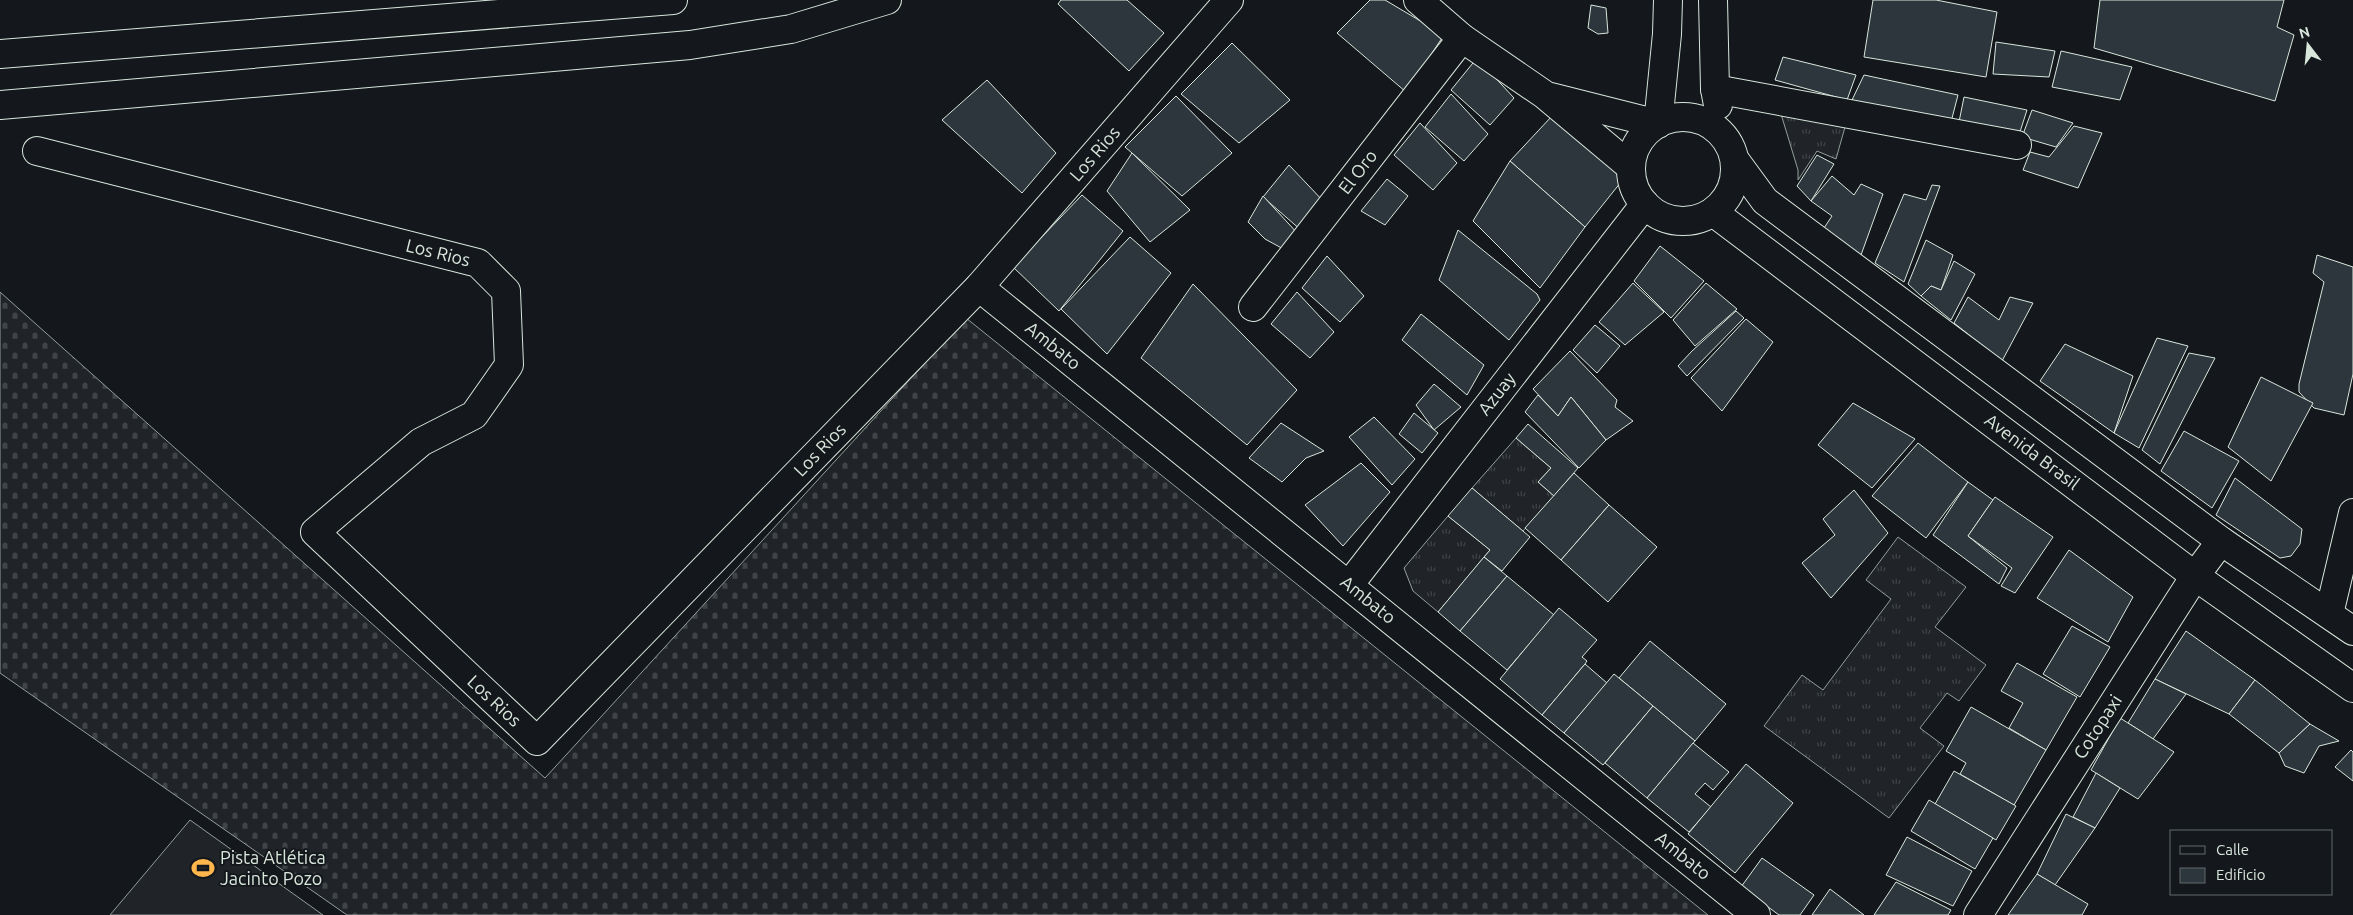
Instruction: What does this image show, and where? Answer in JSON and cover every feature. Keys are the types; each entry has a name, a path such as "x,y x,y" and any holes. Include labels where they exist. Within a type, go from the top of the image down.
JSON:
{"street":[{"path":"0,54 673,0"},
{"path":"0,105 690,45 790,29 887,0"},
{"name":"Los Rios","path":"37,152 478,263 506,291 509,365 474,415 421,442 315,532 537,741 980,287 1229,0"},
{"path":"1418,0 1462,38 1545,95 1631,168"},
{"path":"1658,124 1667,34 1668,0"},
{"path":"1713,0 1715,89 1732,152 1731,189 1724,202 1713,212 1699,219 1685,221 1670,219 1656,214 1645,204 1637,193 1631,168 1635,150 1644,135 1658,124 1673,118 1690,118 1706,122 1720,132 1732,152 1765,201 2221,541 2353,631"},
{"name":"El Oro","path":"1253,307 1462,38"},
{"path":"1715,89 2017,146"},
{"path":"1545,95 1658,124"},
{"name":"Azuay","path":"1349,585 1645,204"},
{"name":"Avenida Brasil","path":"1713,212 2195,576 2353,688"},
{"name":"Ambato","path":"980,287 1756,915"},
{"path":"2329,614 2353,513"},
{"name":"Cotopaxi","path":"1978,915 2195,576 2221,541"}],"green space":[{"path":"1781,114 1845,127 1836,159 1817,151 1798,180 1798,170"},
{"path":"0,292 545,778 966,318 1708,915 347,915 0,673"},
{"path":"1516,438 1551,468 1538,482 1554,496 1523,531 1472,488"},
{"path":"1448,516 1490,550 1438,612 1413,591 1404,568"},
{"path":"1898,537 1966,587 1935,627 1986,665 1959,701 1947,693 1920,728 1944,746 1889,818 1764,726 1802,675 1823,690 1891,599 1866,580"},
{"name":"Pista Atlética Jacinto Pozo","path":"190,820 323,915 110,915"}],"building":[{"path":"1061,0 1127,0 1164,33 1129,71 1058,4"},
{"path":"1370,0 1385,0 1444,35 1406,92 1337,33"},
{"path":"1873,0 1936,0 1997,12 1986,77 1864,57"},
{"path":"2100,0 2284,0 2277,27 2294,35 2275,101 2094,48"},
{"path":"1591,5 1606,8 1608,33 1598,34 1588,28"},
{"path":"1996,42 2055,51 2049,77 1993,74"},
{"path":"1232,43 1290,100 1239,143 1181,94"},
{"path":"2061,51 2132,67 2120,100 2052,87"},
{"path":"1783,57 1856,75 1847,100 1775,80"},
{"path":"1477,58 1514,98 1490,125 1451,90"},
{"path":"1864,75 1958,95 1951,122 1852,100"},
{"path":"987,80 1056,153 1022,193 942,120"},
{"path":"1451,94 1488,134 1464,161 1425,127"},
{"path":"1176,96 1232,153 1182,196 1125,147"},
{"path":"1964,97 2027,110 2018,138 1959,122"},
{"path":"2032,110 2073,123 2056,147 2022,137"},
{"path":"1552,116 1629,172 1585,227 1510,161"},
{"path":"1420,123 1457,163 1433,190 1394,155"},
{"path":"2074,126 2102,133 2078,188 2023,170 2030,152 2049,157"},
{"path":"1132,153 1190,210 1150,242 1107,191"},
{"path":"1817,155 1834,164 1811,201 1797,186"},
{"path":"1510,161 1585,227 1540,288 1473,221"},
{"path":"1289,165 1326,204 1302,231 1263,197"},
{"path":"1832,176 1854,195 1861,184 1883,194 1861,255 1822,231 1832,216 1811,201"},
{"path":"1387,179 1408,196 1385,225 1361,211"},
{"path":"1932,185 1940,186 1904,282 1875,263 1904,194 1926,200"},
{"path":"1082,195 1123,231 1059,311 1013,267"},
{"path":"1263,196 1300,236 1287,251 1265,239 1248,222"},
{"path":"1458,230 1537,294 1540,300 1509,340 1439,280"},
{"path":"1130,237 1171,273 1107,354 1061,309"},
{"path":"1926,240 1953,255 1941,290 1931,286 1921,296 1908,284"},
{"path":"1660,246 1704,281 1671,318 1634,281"},
{"path":"2317,255 2353,267 2353,374 2344,415 2314,408 2299,392 2299,384 2324,282 2313,273"},
{"path":"1327,256 1364,296 1340,322 1302,288"},
{"path":"1954,261 1975,274 1951,320 1921,296 1931,286 1941,290"},
{"path":"1633,283 1664,312 1625,345 1599,322"},
{"path":"1706,283 1737,309 1695,346 1673,320"},
{"path":"1193,284 1297,390 1247,445 1141,358"},
{"path":"1297,292 1334,332 1310,358 1271,324"},
{"path":"1968,297 1999,320 2010,297 2033,303 2002,361 1954,323"},
{"path":"1736,311 1744,318 1687,376 1678,366"},
{"path":"1421,314 1484,365 1467,395 1402,340"},
{"path":"1746,319 1773,342 1722,411 1691,378"},
{"path":"1595,325 1620,346 1597,373 1573,350"},
{"path":"2157,338 2188,346 2139,448 2114,433"},
{"path":"2065,344 2133,376 2114,433 2040,381"},
{"path":"1570,351 1617,400 1615,407 1633,421 1606,440 1571,397 1558,416 1533,389"},
{"path":"2189,353 2215,358 2160,464 2142,450"},
{"path":"2261,377 2313,403 2271,481 2228,447"},
{"path":"1434,384 1461,407 1434,430 1416,405"},
{"path":"1538,395 1558,416 1571,397 1606,440 1579,468 1525,412"},
{"path":"1853,403 1915,439 1872,488 1818,445"},
{"path":"1414,413 1438,433 1422,453 1399,434"},
{"path":"1374,417 1415,459 1392,485 1349,437"},
{"path":"1281,423 1324,451 1306,458 1282,482 1249,458"},
{"path":"1528,424 1578,468 1554,496 1538,482 1551,468 1516,438"},
{"path":"2184,431 2239,461 2212,508 2161,471"},
{"path":"1918,443 1968,482 1926,538 1872,496"},
{"path":"1361,463 1390,492 1343,546 1305,505"},
{"path":"1574,473 1609,505 1561,560 1525,528"},
{"path":"2235,478 2302,529 2300,544 2291,556 2280,558 2216,515"},
{"path":"1968,482 1993,500 1968,536 2007,568 1999,584 1933,535"},
{"path":"1472,488 1530,537 1502,571 1484,557 1490,550 1448,516"},
{"path":"1854,490 1888,533 1831,598 1802,563 1835,535 1823,519"},
{"path":"1995,497 2053,537 2015,593 2001,586 2012,568 1968,536"},
{"path":"1609,505 1657,547 1608,602 1561,560"},
{"path":"2069,550 2133,597 2108,642 2037,598"},
{"path":"1484,557 1507,576 1460,631 1438,612"},
{"path":"1507,576 1554,615 1507,670 1460,631"},
{"path":"1559,608 1597,640 1582,657 1587,661 1585,664 1542,715 1500,679"},
{"path":"2072,626 2110,647 2080,697 2043,674"},
{"path":"2186,631 2255,680 2229,714 2155,679"},
{"path":"1650,641 1726,704 1695,741 1619,678"},
{"path":"2017,663 2077,697 2046,750 2009,728 2023,703 2001,691"},
{"path":"1585,664 1607,683 1564,733 1542,715"},
{"path":"1614,674 1653,706 1603,765 1564,733"},
{"path":"2155,679 2186,694 2153,739 2128,723"},
{"path":"2255,680 2310,724 2279,753 2229,714"},
{"path":"1653,706 1695,741 1647,798 1605,763"},
{"path":"1971,707 2046,750 2014,805 1960,774 1966,763 1946,751"},
{"path":"2120,718 2174,752 2138,799 2091,770"},
{"path":"2310,724 2339,741 2319,746 2304,773 2285,766 2279,753"},
{"path":"1693,743 1729,772 1713,790 1705,783 1695,794 1711,807 1689,832 1647,798"},
{"path":"2351,750 2353,752 2353,781 2335,767"},
{"path":"1746,764 1793,803 1735,873 1688,834"},
{"path":"1954,771 2016,806 1996,840 1935,804"},
{"path":"2096,773 2120,788 2095,828 2073,817"},
{"path":"1929,800 1993,838 1975,869 1911,831"},
{"path":"2066,814 2095,828 2055,885 2037,874"},
{"path":"1907,837 1972,871 1953,906 1886,875"},
{"path":"1762,858 1814,895 1800,915 1779,915 1741,887"},
{"path":"2037,874 2088,904 2082,915 2008,915"},
{"path":"1896,882 1951,910 1948,915 1874,915"},
{"path":"1830,889 1864,915 1812,915"}],"place":[{"name":"Pista Atlética Jacinto Pozo","path":"203,868"}]}
